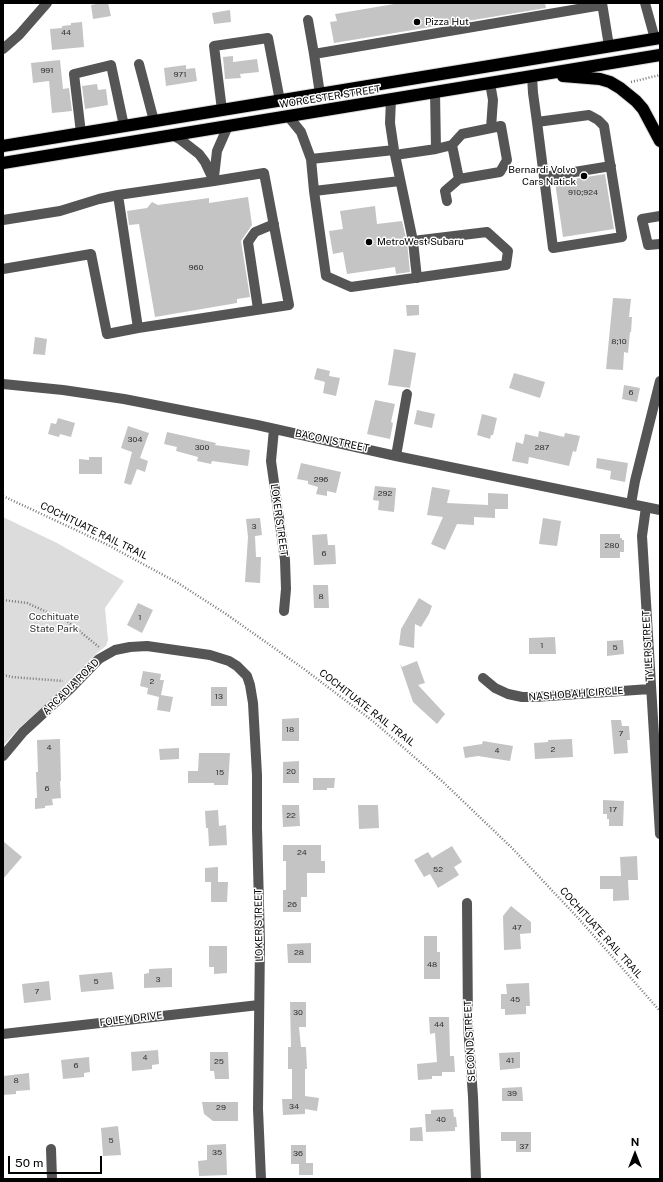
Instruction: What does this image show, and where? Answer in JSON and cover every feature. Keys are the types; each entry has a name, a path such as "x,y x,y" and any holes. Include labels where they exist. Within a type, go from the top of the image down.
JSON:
{"highway":[{"name":"WORCESTER STREET","path":"3,146 658,38"},
{"name":"WORCESTER STREET","path":"3,163 660,55"},
{"path":"532,76 574,76 600,79 610,82 636,100 650,120 660,141"}],"street":[{"path":"3,49 19,36 47,3"},
{"path":"644,3 658,38"},
{"path":"314,54 602,4 609,46"},
{"path":"308,20 320,94"},
{"path":"222,110 214,46 268,38 280,100"},
{"path":"139,64 154,121"},
{"path":"81,133 74,74 112,65 124,126"},
{"path":"532,76 537,122 553,248 622,237 604,126 598,120 588,115 537,122"},
{"path":"490,83 493,100 491,128"},
{"path":"435,92 436,149"},
{"path":"391,99 390,124 394,153 413,241 417,278"},
{"path":"288,116 301,132 311,159 326,276 351,287 506,265 508,251 487,232 413,241"},
{"path":"214,181 217,151 228,126"},
{"path":"311,159 436,149 452,145 462,134 501,126 507,160 500,172 459,179 445,192 447,201"},
{"path":"172,135 190,146 199,154 206,162 214,181"},
{"path":"452,145 459,179"},
{"path":"544,178 611,166"},
{"path":"3,220 60,211 92,200 118,195 264,173 289,304 108,334 91,254 3,269"},
{"path":"314,191 400,181"},
{"path":"118,195 138,328"},
{"path":"660,216 642,219 648,246 660,244"},
{"path":"258,309 248,242 256,232 274,224"},
{"path":"631,504 635,481 660,381"},
{"name":"BACON STREET","path":"3,384 56,389 105,396 274,429 396,456 660,510"},
{"path":"396,456 407,394"},
{"name":"LOKER STREET","path":"274,429 271,461 285,560 286,589 284,611"},
{"name":"TYLER STREET","path":"646,507 642,536 650,689 660,834"},
{"name":"ARCADIA ROAD","path":"3,756 23,732 58,702 99,659 107,653 130,647 157,647 210,655 225,659 234,663 244,673"},
{"name":"LOKER STREET","path":"244,673 250,685 253,703 257,775 260,942 258,1103 261,1179"},
{"name":"NASHOBAH CIRCLE","path":"483,678 495,688 508,694 522,697 542,697 650,689"},
{"name":"SECOND STREET","path":"468,903 468,1025 473,1097 476,1179"},
{"name":"FOLEY DRIVE","path":"3,1034 259,1005"},
{"path":"51,1149 52,1179"}],"path":[{"name":"COCHITUATE RAIL TRAIL","path":"3,496 108,545 178,583 226,614 304,669 374,722 443,782 512,848 579,918 660,1011"},
{"path":"3,600 27,603 67,621 107,653"},
{"path":"3,674 12,677 77,682"}],"green space":[{"name":"Cochituate State Park","path":"3,517 57,543 124,581 105,608 108,640 106,646 97,653 53,698 19,728 3,746"}],"building":[{"path":"108,3 111,16 93,19 91,5"},
{"path":"400,3 545,3 546,8 334,43 330,22 337,21 335,14"},
{"path":"230,10 231,22 214,24 212,13"},
{"path":"82,22 84,47 52,50 50,29 62,28 62,26 71,25 71,23"},
{"path":"233,56 233,62 257,59 259,72 240,74 241,78 225,79 223,57"},
{"path":"60,60 63,89 69,88 72,111 52,113 49,81 33,83 31,63"},
{"path":"186,65 186,69 195,68 197,81 166,86 164,68"},
{"path":"97,84 98,90 106,89 108,105 85,109 82,86"},
{"path":"605,174 614,229 563,237 555,182"},
{"path":"248,197 252,225 241,241 250,297 237,299 237,303 155,317 139,224 129,225 127,211 147,208 152,202 158,205 209,198 209,203"},
{"name":"MetroWest Subaru","path":"375,206 377,224 402,221 407,242 410,272 396,274 395,267 347,274 343,252 333,254 329,231 343,229 340,211"},
{"path":"613,298 631,299 629,317 632,317 631,332 628,353 624,352 623,370 606,369"},
{"path":"406,305 419,305 419,315 407,316"},
{"path":"35,337 47,339 45,355 33,354"},
{"path":"394,349 416,353 410,388 388,385"},
{"path":"317,368 330,371 329,376 340,378 336,396 323,393 325,382 314,379"},
{"path":"514,373 545,382 540,398 509,388"},
{"path":"624,385 640,388 637,402 622,399"},
{"path":"375,400 395,404 391,422 393,423 390,439 367,434"},
{"path":"417,410 435,414 432,428 414,424"},
{"path":"482,414 497,418 493,435 491,435 490,439 477,435"},
{"path":"58,418 75,423 71,437 60,434 59,437 48,434 51,423 56,424"},
{"path":"128,426 149,433 140,458 148,461 145,472 137,469 131,485 124,483 132,452 121,448"},
{"path":"539,431 564,437 565,433 580,436 576,452 573,451 569,466 529,457 528,464 512,461 516,442 523,444 525,434 538,437"},
{"path":"167,432 216,443 215,445 250,450 248,466 212,461 211,464 197,461 198,457 176,451 177,447 164,444"},
{"path":"89,457 102,457 102,474 79,474 79,459 89,460"},
{"path":"597,458 628,463 625,482 610,479 611,471 596,468"},
{"path":"301,463 341,472 336,493 327,491 327,496 316,494 318,487 308,484 308,481 297,479"},
{"path":"375,486 396,488 394,512 378,510 379,501 373,500"},
{"path":"432,487 450,490 447,503 488,505 488,493 508,494 508,509 495,509 495,518 474,517 474,525 457,524 445,550 431,544 443,517 427,515"},
{"path":"260,518 262,535 255,536 256,557 261,557 260,583 245,582 248,537 246,519"},
{"path":"543,518 561,521 557,546 539,544"},
{"path":"327,534 328,545 335,545 336,564 314,565 312,535"},
{"path":"600,534 620,534 620,538 624,540 624,552 620,552 620,558 600,558"},
{"path":"313,585 328,585 329,608 314,608"},
{"path":"419,598 432,606 429,614 421,627 415,624 414,648 399,645 401,629"},
{"path":"138,603 153,610 142,633 127,625"},
{"path":"555,637 556,654 529,654 529,638"},
{"path":"623,640 624,654 607,656 607,641"},
{"path":"417,661 425,683 418,685 445,714 437,724 413,702 400,664 402,667"},
{"path":"143,671 161,674 160,680 164,680 161,695 173,697 170,712 157,710 159,697 147,694 148,688 140,686"},
{"path":"211,687 227,687 227,706 211,706"},
{"path":"299,718 299,741 282,741 282,719"},
{"path":"611,720 621,720 622,726 629,726 630,740 627,740 628,753 614,754"},
{"path":"60,739 61,798 52,799 53,805 35,809 35,798 37,798 36,772 38,772 37,740"},
{"path":"572,739 573,757 535,759 534,743 548,742 548,740"},
{"path":"483,741 513,746 510,761 478,756 465,758 463,747 482,744"},
{"path":"179,748 179,759 160,760 159,749"},
{"path":"199,753 230,753 228,785 214,785 214,783 188,783 188,771 198,771"},
{"path":"299,761 299,783 283,783 283,762"},
{"path":"313,778 335,778 334,788 327,788 327,790 313,790"},
{"path":"603,800 624,801 623,826 609,826 607,814 603,814"},
{"path":"282,805 299,805 300,826 283,827"},
{"path":"358,805 378,805 379,828 359,829"},
{"path":"218,810 219,826 226,825 227,845 209,846 205,811"},
{"path":"3,841 22,857 3,879"},
{"path":"283,845 321,845 321,861 325,861 325,873 307,873 307,897 301,897 301,912 283,912 283,890 286,890 286,861 283,861"},
{"path":"452,846 462,862 454,867 459,875 438,888 430,874 424,877 414,860 428,852 432,858"},
{"path":"637,856 638,880 628,880 629,900 613,901 613,889 600,889 600,876 621,876 620,857"},
{"path":"218,867 218,882 205,882 205,868"},
{"path":"211,882 228,882 227,902 211,902"},
{"path":"511,906 531,922 531,933 520,934 521,949 504,950 503,916"},
{"path":"424,936 437,936 437,952 440,952 440,979 424,979"},
{"path":"311,943 311,963 288,963 287,944"},
{"path":"209,946 227,946 227,973 214,974 214,967 209,967"},
{"path":"172,968 172,987 144,988 144,974 149,973 149,969"},
{"path":"112,972 114,989 81,992 79,975"},
{"path":"49,981 51,1000 24,1003 22,984"},
{"path":"529,983 530,1006 526,1006 526,1014 505,1015 505,1009 501,1009 501,994 507,994 506,984"},
{"path":"290,1002 306,1002 306,1027 299,1027 301,1047 306,1047 307,1069 305,1069 305,1096 319,1098 317,1111 305,1109 305,1114 283,1115 282,1099 292,1099 292,1069 288,1069 288,1047 291,1047"},
{"path":"429,1017 449,1017 450,1056 454,1056 455,1072 442,1072 442,1076 432,1076 432,1079 418,1080 417,1064 437,1062 435,1033 430,1034"},
{"path":"158,1050 159,1064 152,1065 152,1069 132,1071 131,1052"},
{"path":"210,1052 228,1052 229,1079 215,1079 214,1071 210,1071"},
{"path":"520,1052 520,1068 500,1070 499,1053"},
{"path":"89,1057 90,1072 84,1073 84,1077 63,1079 61,1060"},
{"path":"29,1073 30,1090 16,1091 16,1094 3,1095 3,1076"},
{"path":"522,1087 523,1101 502,1101 502,1088"},
{"path":"202,1102 238,1102 238,1121 213,1121 204,1114"},
{"path":"453,1109 457,1127 455,1127 455,1131 426,1132 425,1114 431,1114 431,1110"},
{"path":"118,1126 121,1155 103,1156 101,1128"},
{"path":"422,1127 423,1141 410,1141 410,1128"},
{"path":"501,1132 531,1132 531,1152 516,1152 516,1141 501,1141"},
{"path":"226,1144 227,1175 199,1176 198,1161 207,1160 207,1145"},
{"path":"291,1145 306,1145 306,1163 313,1163 313,1175 299,1175 299,1164 291,1164"}],"place":[{"name":"Pizza Hut","path":"417,22"},
{"name":"Bernardi Volvo Cars Natick","path":"584,176"},
{"name":"MetroWest Subaru","path":"369,242"}]}
